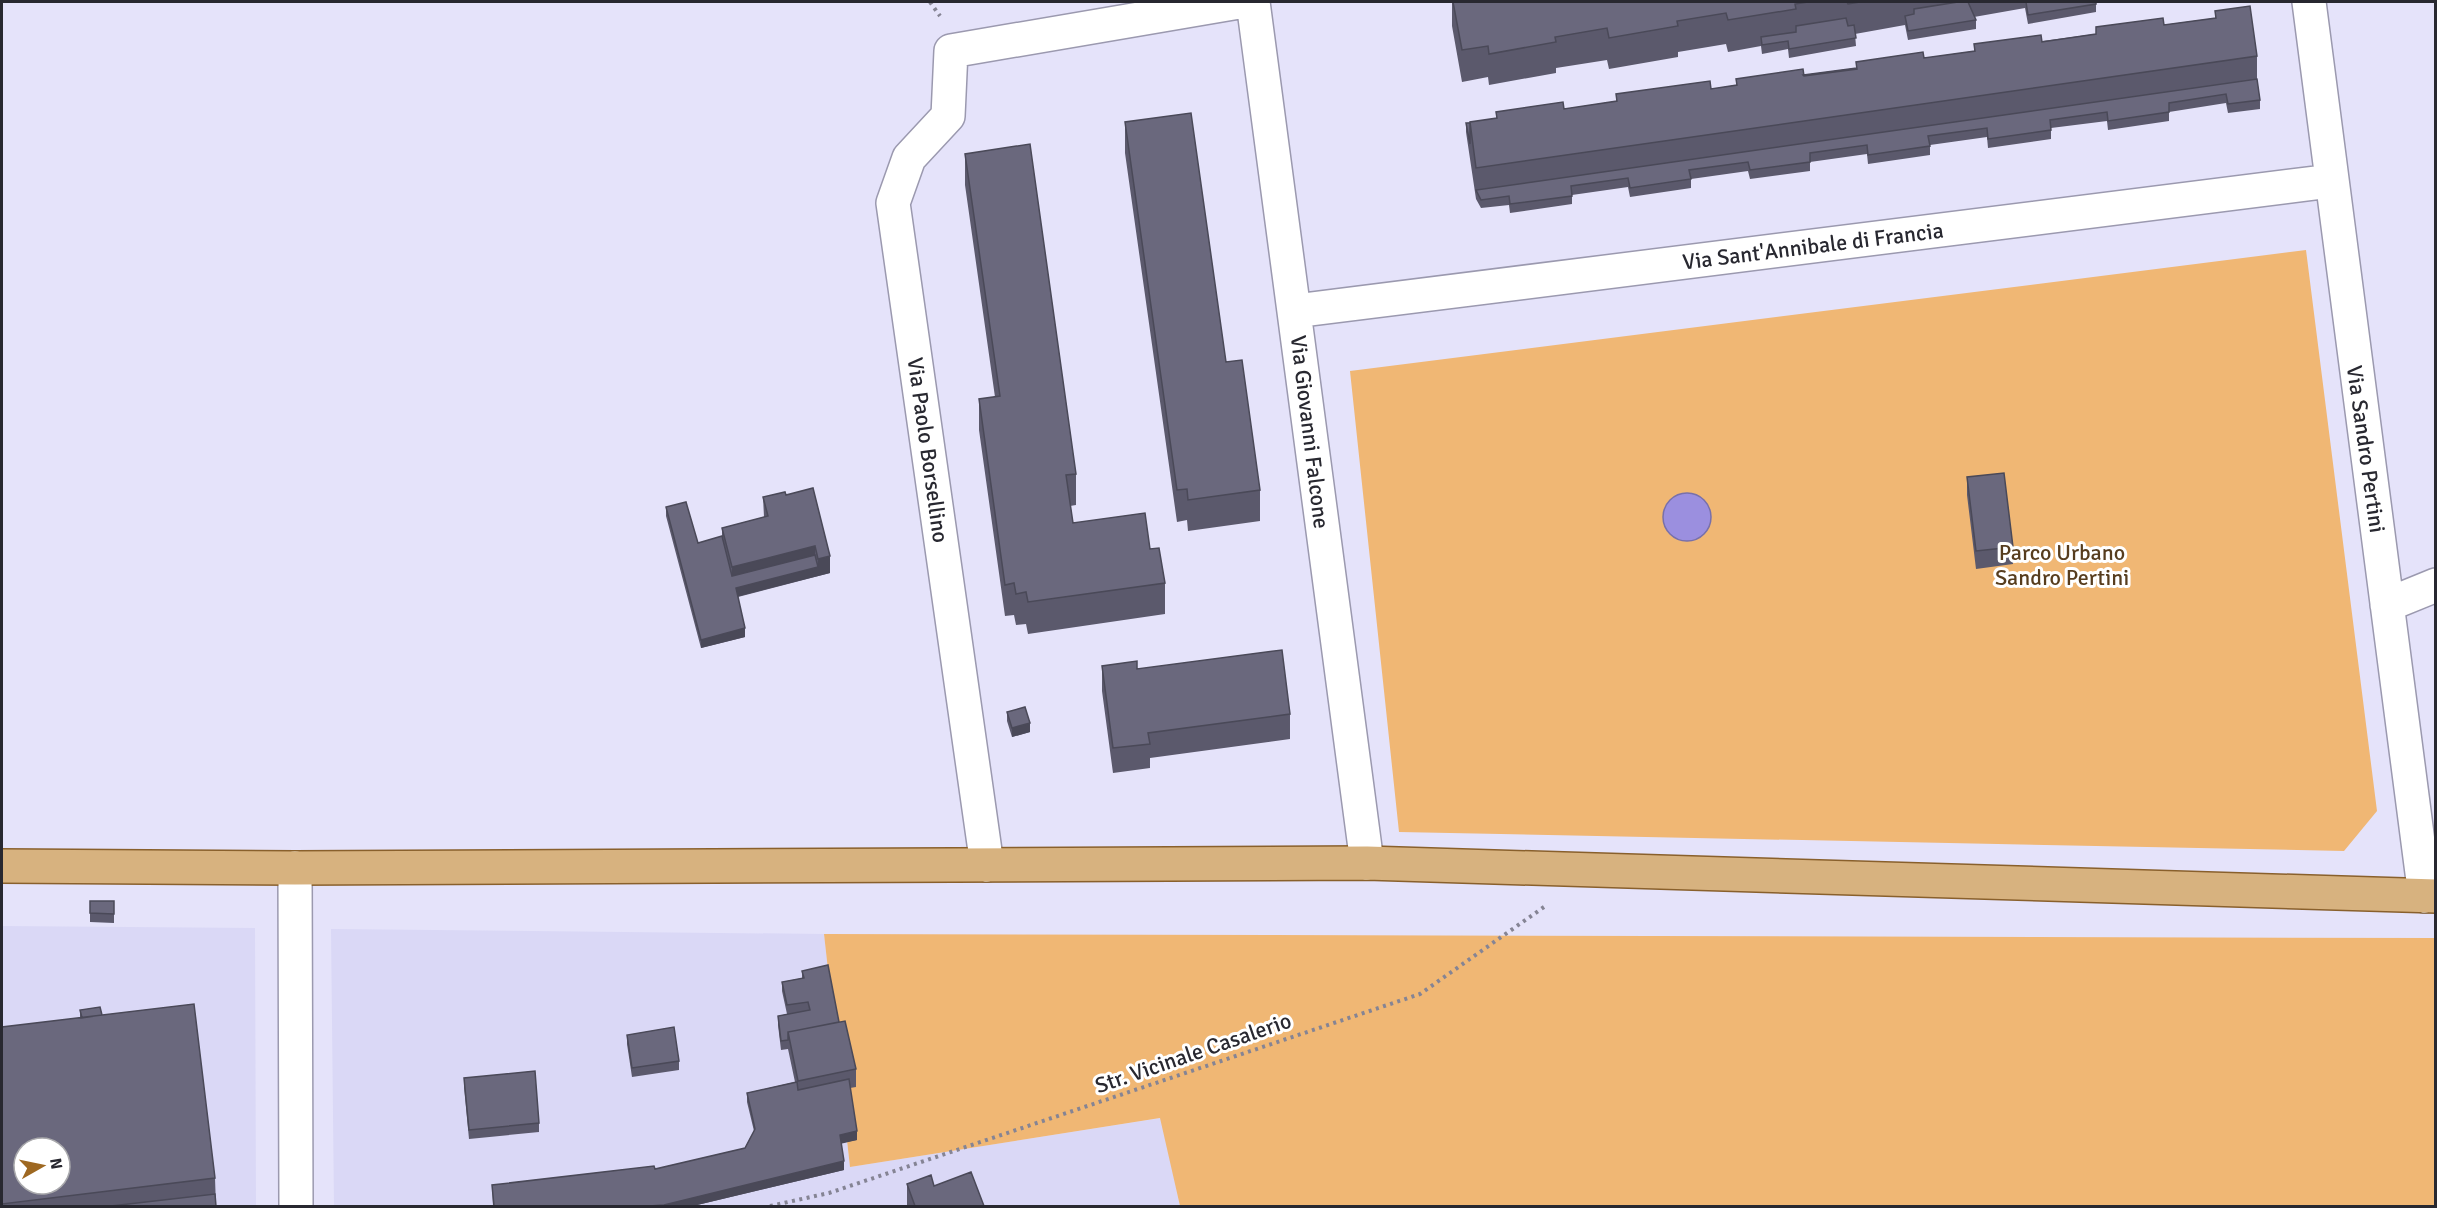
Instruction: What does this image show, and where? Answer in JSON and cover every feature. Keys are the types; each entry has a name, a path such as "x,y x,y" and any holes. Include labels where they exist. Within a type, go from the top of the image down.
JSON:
{"main road":[{"path":"2,866 296,868 1367,863 2430,896"}],"street":[{"name":"Via Paolo Borsellino","path":"987,865 893,202 909,158 948,116 951,51 1239,2"},
{"name":"Via Giovanni Falcone","path":"1253,2 1367,863"},
{"name":"Via Sandro Pertini","path":"2309,2 2387,605 2430,896"},
{"name":"Via Sant'Annibale di Francia","path":"1294,311 2331,181"},
{"path":"2387,605 2436,585"},
{"path":"296,868 296,1206"}],"path":[{"name":"Str. Vicinale Casalerio","path":"770,1206 828,1193 1420,994 1548,904"}],"shaded area":[{"path":"1687,493 1704,500 1711,517 1704,534 1687,541 1670,534 1663,517 1670,500"},
{"path":"2,926 255,928 256,1206 2,1206"},
{"path":"331,929 824,934 850,1167 1161,1118 1180,1206 334,1206"}],"green space":[{"name":"Parco Urbano Sandro Pertini","path":"2306,250 2377,811 2344,851 1399,832 1350,371"},
{"path":"824,934 2435,938 2435,1206 1180,1206 1160,1118 850,1167"}],"building":[{"path":"1453,2 1808,2 1795,4 1796,9 1728,20 1726,13 1677,21 1678,26 1609,38 1607,28 1555,37 1556,42 1489,54 1488,46 1462,50"},
{"path":"1968,2 1976,20 1908,31 1905,16 1914,14 1914,9"},
{"path":"2026,2 2096,2 2096,4 2028,15"},
{"path":"2250,6 2257,56 1476,168 1470,122 1497,118 1496,112 1563,102 1564,109 1617,101 1616,94 1710,81 1711,89 1737,85 1736,79 1803,69 1804,76 1857,69 1856,62 1923,52 1924,58 1975,51 1974,44 2041,35 2042,42 2096,34 2096,27 2163,18 2164,25 2216,18 2215,11"},
{"path":"1846,18 1848,26 1854,25 1856,38 1789,49 1788,41 1762,45 1761,37 1796,32 1796,26"},
{"path":"1856,68 1804,76 1803,75"},
{"path":"2257,79 2260,100 2228,104 2226,94 2169,103 2169,112 2108,121 2107,112 2050,120 2051,130 1988,139 1987,128 1928,136 1930,146 1868,155 1867,145 1810,153 1810,162 1750,170 1748,162 1689,170 1691,179 1630,188 1628,178 1571,186 1572,196 1510,204 1509,196 1481,200 1476,190"},
{"path":"1191,113 1226,362 1242,360 1260,490 1188,500 1187,489 1177,490 1125,122"},
{"path":"1466,123 1470,123 1470,144"},
{"path":"1030,144 1076,474 1066,475 1073,523 1145,513 1150,549 1159,548 1165,583 1028,602 1026,592 1016,594 1014,583 1005,585 979,399 1000,396 965,154"},
{"path":"2004,473 2013,547 1976,551 1967,477"},
{"path":"813,488 830,556 818,559 815,546 732,567 722,528 768,516 763,497 785,492 786,495"},
{"path":"686,502 698,543 722,536 732,576 815,555 818,567 736,588 745,628 701,640 666,507"},
{"path":"1282,650 1290,714 1148,733 1150,744 1113,748 1102,666 1137,661 1137,669"},
{"path":"1025,707 1030,723 1012,728 1007,712"},
{"path":"90,901 114,901 114,914 90,913"},
{"path":"828,965 839,1022 788,1032 788,1040 781,1041 778,1016 810,1010 808,1002 787,1005 782,982 804,978 802,971"},
{"path":"194,1004 215,1178 72,1195 72,1136 12,1136 12,1196 68,1196 2,1204 2,1027"},
{"path":"100,1007 102,1015 82,1018 80,1010"},
{"path":"845,1021 856,1069 798,1081 788,1032"},
{"path":"674,1027 679,1061 632,1068 627,1035"},
{"path":"535,1071 539,1123 469,1130 464,1078"},
{"path":"849,1079 857,1131 840,1135 844,1161 664,1205 494,1206 492,1185 654,1166 655,1169 745,1148 755,1129 747,1093 797,1082 798,1090"},
{"path":"971,1172 984,1206 915,1206 907,1184 931,1175 934,1186"},
{"path":"215,1194 216,1206 111,1206"}]}
